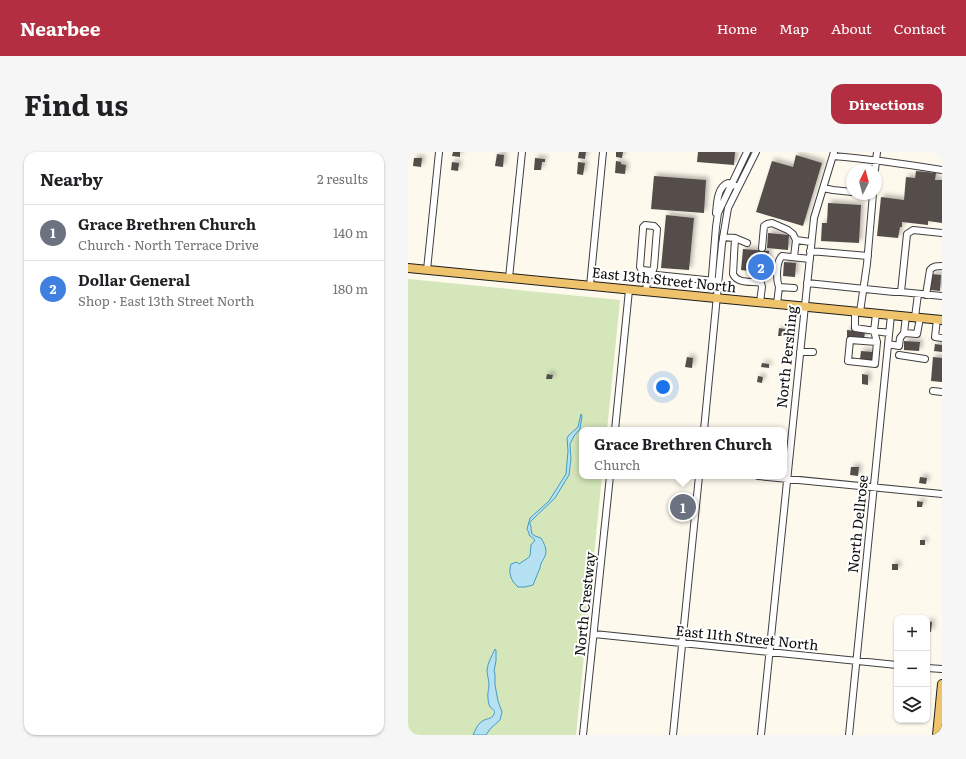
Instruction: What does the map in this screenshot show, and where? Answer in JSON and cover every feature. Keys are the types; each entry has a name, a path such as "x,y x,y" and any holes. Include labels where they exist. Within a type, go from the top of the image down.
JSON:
{"main road":[{"name":"East 13th Street North","path":"408,268 940,320"},
{"path":"937,735 942,684"}],"street":[{"path":"427,270 439,152"},
{"path":"509,278 522,152"},
{"path":"590,286 603,152"},
{"path":"732,184 748,152"},
{"path":"711,288 728,211 756,152"},
{"path":"876,164 877,152"},
{"path":"834,154 942,170"},
{"name":"North Pershing","path":"761,735 814,218 834,154"},
{"path":"704,427 717,298 713,280 720,190 724,184 728,183 739,187"},
{"path":"823,188 846,191"},
{"path":"873,200 868,256 855,328 889,333"},
{"path":"719,208 728,211"},
{"path":"762,248 764,226 772,223 788,230 793,234 796,240 794,257"},
{"path":"648,272 654,268 657,231 656,227 645,225 643,227 640,267 642,270 648,272 713,280"},
{"path":"901,292 907,234 913,230 942,233"},
{"path":"723,237 735,238 747,243"},
{"path":"735,238 733,274 738,280 761,283 762,287 760,302"},
{"path":"796,240 811,242"},
{"path":"810,251 868,256"},
{"path":"777,304 779,259 782,256 810,259"},
{"path":"926,295 930,270 932,267 942,266"},
{"path":"646,291 648,272"},
{"path":"807,283 942,296"},
{"path":"779,286 794,288"},
{"path":"615,427 629,290"},
{"path":"904,333 917,334 918,294"},
{"path":"876,314 874,331 877,342 875,364 848,361 850,340 877,342"},
{"name":"North Dellrose","path":"849,735 891,315"},
{"path":"898,355 900,338 904,333 906,316"},
{"path":"940,320 935,337 942,338"},
{"path":"876,350 887,350 899,346"},
{"path":"887,350 898,355 925,359"},
{"path":"800,352 813,352"},
{"path":"933,391 942,392"},
{"name":"North Crestway","path":"583,735 610,479"},
{"path":"673,735 699,479"},
{"path":"787,479 942,494"},
{"name":"East 11th Street North","path":"594,634 894,665"},
{"path":"930,668 942,669"}],"green space":[{"path":"408,279 620,300 607,427 579,427 579,479 602,479 576,735 408,735"}],"water":[{"path":"581,414 580,427 570,444 571,459 569,475 555,498 530,522 532,534 541,538 544,543 546,548 545,555 533,585 518,587 511,577 511,564 517,562 519,564 530,556 531,545 535,540 529,535 527,529 530,518 549,501 566,474 568,451 567,438 578,427"},
{"path":"495,649 495,685 502,712 500,720 486,735 473,735 480,723 492,717 494,713 494,710 490,707 488,702 489,685 487,670"}],"building":[{"path":"453,152 460,152 460,157 452,156"},
{"path":"579,152 586,152 585,159 578,158"},
{"path":"616,152 623,152 622,158 616,157"},
{"path":"698,152 735,152 734,165 697,162"},
{"path":"497,154 504,155 503,167 495,166"},
{"path":"796,155 822,163 803,226 756,212 772,161 793,167"},
{"path":"414,158 422,158 421,167 413,166"},
{"path":"535,158 545,159 545,162 542,162 541,170 534,170"},
{"path":"616,161 626,165 625,174 615,173"},
{"path":"452,162 459,163 458,171 451,170"},
{"path":"578,162 585,163 583,175 577,174"},
{"path":"916,171 936,173 935,180 942,180 942,223 928,221 928,225 902,222 902,227 900,227 898,238 877,236 882,197 904,200 906,177 915,178"},
{"path":"654,176 706,180 704,213 651,209"},
{"path":"828,203 861,205 859,243 821,241 822,223 827,223"},
{"path":"666,215 694,218 689,270 661,268"},
{"path":"768,233 789,235 788,250 767,248"},
{"path":"743,249 769,251 767,273 741,270"},
{"path":"784,262 796,263 795,277 783,276"},
{"path":"932,274 941,275 940,291 930,290"},
{"path":"779,328 785,329 784,336 778,336"},
{"path":"847,330 865,332 864,339 847,337"},
{"path":"904,341 920,342 919,351 904,350"},
{"path":"935,344 942,345 942,352 934,351"},
{"path":"861,351 873,352 872,361 860,359"},
{"path":"687,357 693,358 692,368 685,367"},
{"path":"933,357 942,358 942,382 931,381"},
{"path":"762,363 769,364 769,368 761,367"},
{"path":"547,374 553,375 552,379 546,379"},
{"path":"862,374 868,375 868,385 862,384"},
{"path":"758,376 763,377 762,383 757,382"},
{"path":"851,467 859,467 858,476 850,475"},
{"path":"920,477 927,478 926,484 919,483"},
{"path":"917,501 923,502 922,507 917,507"},
{"path":"920,540 925,540 925,545 920,545"},
{"path":"892,564 898,564 898,570 892,570"},
{"path":"930,622 932,622 930,632"}],"place":[{"name":"Dollar General","path":"761,267"},
{"name":"Grace Brethren Church","path":"683,507"}]}
